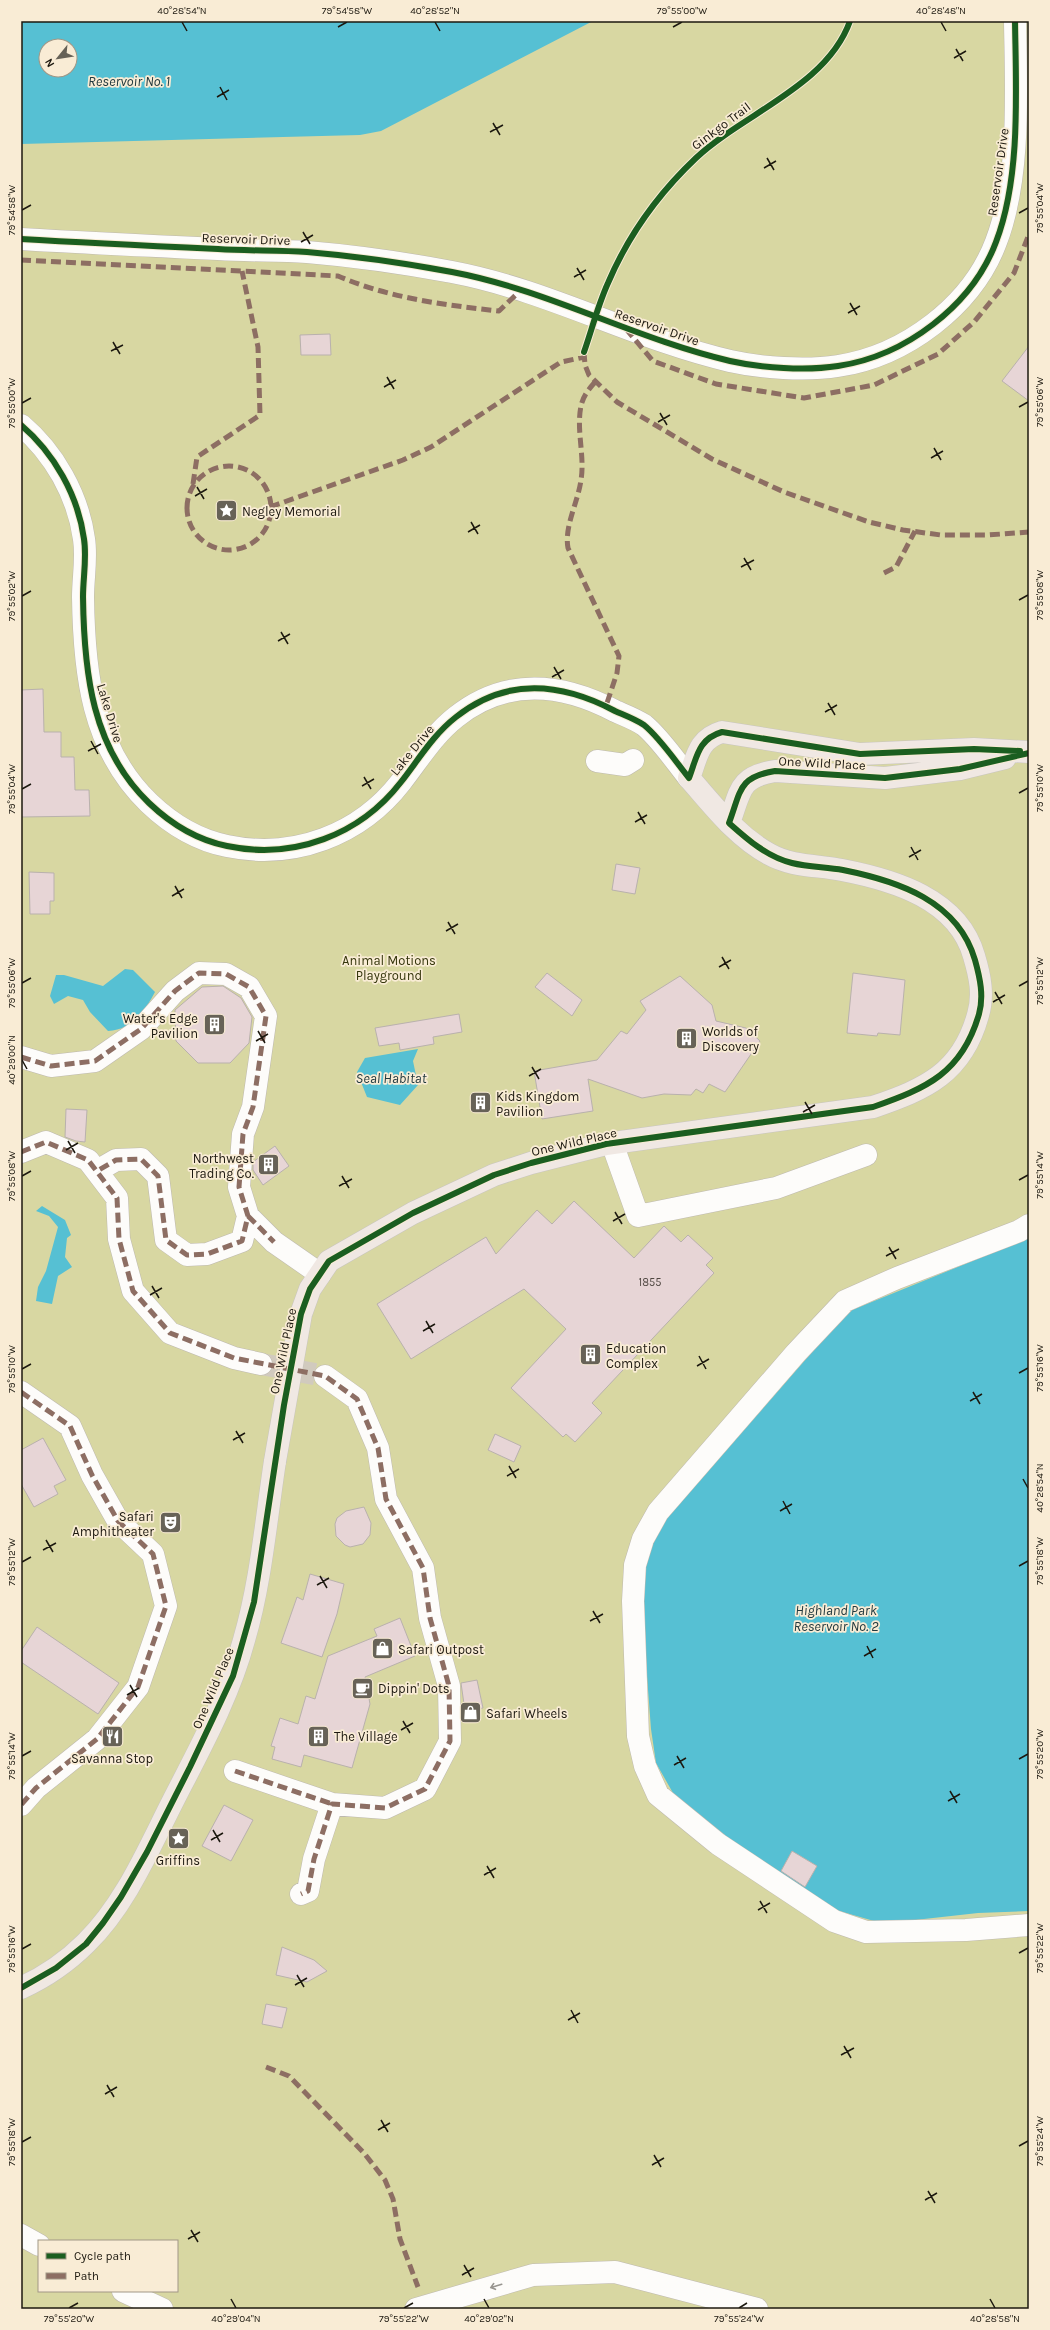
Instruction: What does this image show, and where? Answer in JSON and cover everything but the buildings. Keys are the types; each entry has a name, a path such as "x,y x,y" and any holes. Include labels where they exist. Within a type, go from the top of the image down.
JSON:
{"main road":[{"name":"One Wild Place","path":"21,1988 56,1968 86,1944 103,1923 147,1852 190,1767 233,1676 254,1602 275,1461 301,1314 310,1289 329,1261 345,1250 413,1213 494,1175 531,1163 612,1143 873,1107 912,1094 934,1080 955,1062 966,1048 974,1030 981,1006 981,979 972,950 962,930 948,914 930,900 888,881 842,870 792,863 770,855 751,843 729,823 689,778 704,741 710,735 722,732 860,754 974,750 1029,752"},
{"name":"One Wild Place","path":"729,823 743,786 750,778 760,774 775,771 885,778 960,769 1029,752"}],"street":[{"name":"Reservoir Drive","path":"21,239 308,252 382,261 454,273 522,289 672,345 734,362 796,368 838,366 869,358 901,344 922,332 959,300 987,260 996,242 1006,210 1011,172 1017,109 1015,21"},
{"name":"Lake Drive","path":"21,425 40,441 58,468 71,494 81,525 85,545 84,639 87,674 92,704 107,746 138,792 165,818 194,835 226,846 258,850 308,846 334,837 358,824 379,806 400,783 435,736 458,716 483,700 513,690 539,687 568,691 606,706 644,726 689,778"},
{"path":"597,761 625,765 633,760"},
{"path":"21,1057 51,1066 95,1061 141,1029 175,991 199,973 226,974 249,987 266,1016 253,1107 243,1134 239,1186 248,1216 274,1242 320,1274"},
{"path":"21,1152 46,1142 88,1160 117,1198 119,1239 133,1291 170,1333 234,1358 261,1364"},
{"path":"612,1143 638,1216 776,1188 866,1155"},
{"path":"97,1171 116,1160 141,1159 158,1176 166,1240 187,1255 207,1254 242,1241 248,1216"},
{"path":"1029,1225 1019,1231 898,1278 845,1301 796,1353 658,1512 643,1539 635,1565 632,1601 638,1736 645,1766 658,1795 718,1844 834,1921 866,1932 966,1930 1029,1926"},
{"path":"235,1771 332,1804 385,1808 425,1789 450,1741 449,1686 430,1618 423,1568 386,1499 378,1448 357,1399 325,1376"},
{"path":"21,1392 70,1426 92,1475 118,1520 152,1554 166,1606 138,1688 97,1739 36,1788 21,1805"},
{"path":"301,1894 308,1891 314,1859 332,1804"},
{"path":"21,2235 38,2244"},
{"path":"416,2309 533,2275 615,2272 757,2309"},
{"path":"124,2292 162,2309"}],"green space":[{"name":"Animal Motions Playground","path":"21,21 1029,21 1029,2309 21,2309"}],"water":[{"name":"Reservoir No. 1","path":"21,21 593,21 381,131 360,135 21,144"},
{"path":"125,969 133,970 155,992 147,1006 137,1018 124,1027 116,1030 108,1031 90,1012 83,1000 68,996 54,1004 50,996 56,975 64,975 103,986"},
{"name":"Seal Habitat","path":"418,1049 413,1061 418,1085 400,1105 367,1097 357,1072 365,1058"},
{"path":"42,1206 65,1220 71,1235 67,1238 65,1257 72,1267 58,1276 52,1304 36,1301 38,1287 46,1271 58,1227 49,1216 36,1211"},
{"name":"Highland Park Reservoir No. 2","path":"1029,1238 1029,1911 978,1913 897,1922 874,1921 839,1911 731,1843 673,1793 656,1763 651,1729 641,1597 646,1558 656,1531 834,1327 852,1310"}],"tunnel":[{"path":"261,1364 325,1376"}],"marked path":[{"path":"626,329 653,361 716,384 804,398 874,385 938,354 974,322 1014,273 1029,234"},
{"path":"21,260 338,276 357,284 417,300 499,311 522,289"},
{"path":"193,484 197,457 260,415 258,347 242,271"},
{"path":"584,352 585,365 589,375 617,402 712,459 784,492 869,522 903,530 941,535 988,535 1029,532"},
{"path":"270,507 403,460 431,447 561,362 585,357"},
{"path":"595,382 588,390 581,406 579,424 582,471 567,540 568,548 619,656 617,673 606,706"},
{"path":"229,466 245,469 259,478 268,492 271,508 268,524 259,538 245,547 229,550 213,547 199,538 190,524 187,508 190,492 199,478 213,469 229,466"},
{"path":"884,573 896,567 915,531"},
{"path":"21,1057 51,1066 95,1061 141,1029 175,991 199,973 226,974 249,987 266,1016 253,1107 243,1134 239,1187 248,1216 242,1241 207,1254 187,1255 166,1240 158,1176 141,1159 116,1160 97,1171"},
{"path":"21,1152 46,1142 88,1160 117,1198 119,1239 133,1291 170,1333 234,1358 325,1376 357,1399 378,1448 386,1499 423,1568 430,1618 449,1686 450,1741 425,1789 385,1808 332,1804 314,1859 308,1891 301,1894"},
{"path":"248,1216 274,1242"},
{"path":"21,1392 70,1426 92,1475 118,1521 153,1554 166,1606 138,1687 97,1739 36,1788 21,1805"},
{"path":"235,1771 332,1804"},
{"path":"266,2067 289,2076 364,2153 385,2180 393,2199 400,2239 418,2287"}],"cycle path":[{"name":"Ginkgo Trail","path":"584,352 601,300 616,266 635,232 669,186 682,171 715,142 782,97 804,81 823,64 839,44 850,21"},
{"path":"21,239 229,250 307,252 398,263 452,272 523,290 660,340 695,352 730,361 784,368 825,368 838,366 863,360 888,351 911,339 933,324 953,307 971,287 985,265 996,242 1004,217 1010,190 1016,104 1015,21"},
{"path":"21,425 44,448 63,476 81,523 85,546 83,597 86,654 89,681 103,734 115,758 130,781 149,803 175,824 205,840 227,846 252,849 277,849 301,846 324,839 346,829 366,816 384,801 401,782 433,739 456,717 475,704 494,695 514,690 534,688 575,694 637,721 650,730 668,750 689,778 703,744 714,735 722,732 860,754 974,749 1020,751"},
{"path":"21,1988 56,1968 86,1944 121,1897 147,1852 190,1767 233,1676 254,1602 284,1405 301,1314 310,1289 329,1261 413,1213 494,1175 531,1163 606,1144 873,1107 910,1093 940,1076 963,1051 972,1034 979,1014 981,1000 980,980 975,960 967,940 955,923 940,908 923,897 884,880 843,870 798,864 783,860 766,852 750,841 729,823 739,794 747,782 754,777 775,771 885,778 960,769 1029,753"}],"place":[{"name":"Negley Memorial","path":"226,511"},
{"name":"Water's Edge Pavilion","path":"214,1025"},
{"name":"Worlds of Discovery","path":"686,1038"},
{"name":"Kids Kingdom Pavilion","path":"481,1103"},
{"name":"Northwest Trading Co.","path":"269,1165"},
{"name":"Education Complex","path":"590,1355"},
{"name":"Safari Amphitheater","path":"170,1523"},
{"name":"Safari Outpost","path":"382,1649"},
{"name":"Dippin' Dots","path":"363,1688"},
{"name":"Safari Wheels","path":"471,1713"},
{"name":"Savanna Stop","path":"112,1736"},
{"name":"The Village","path":"318,1736"},
{"name":"Griffins","path":"178,1838"}]}
